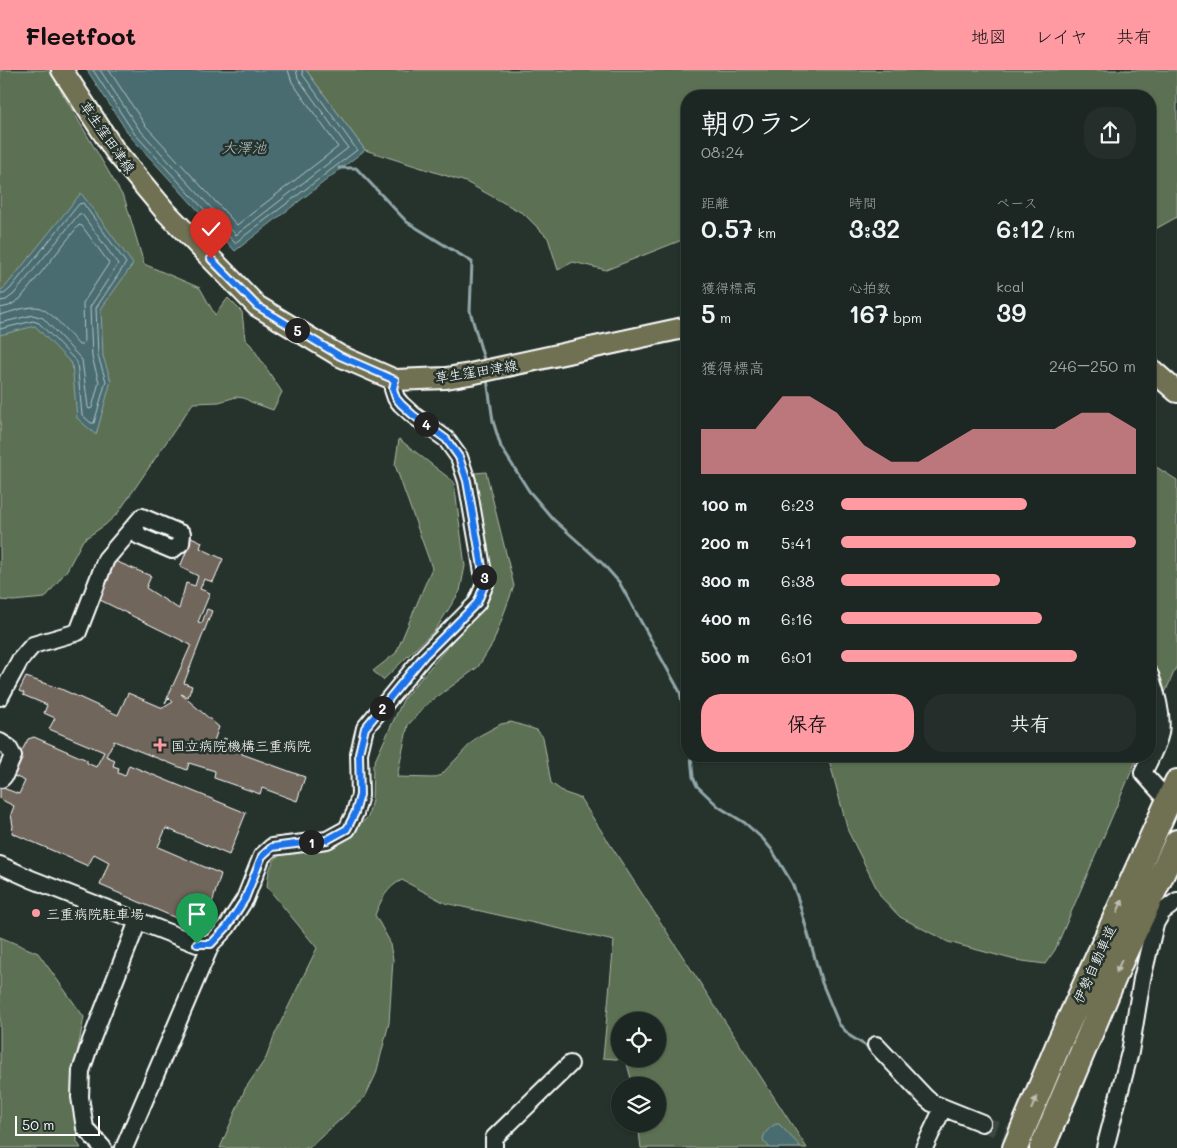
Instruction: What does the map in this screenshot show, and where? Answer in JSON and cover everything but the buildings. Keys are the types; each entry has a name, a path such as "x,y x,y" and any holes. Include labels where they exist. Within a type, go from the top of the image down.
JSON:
{"highway":[{"name":"伊勢自動車道","path":"1016,1148 1169,787"},
{"name":"伊勢自動車道","path":"1042,1148 1122,958 1177,842"}],"main road":[{"name":"草生窪田津線","path":"62,70 115,151 166,212 257,306 340,356 395,380 446,378 486,371 681,329"},
{"path":"1156,373 1177,392"}],"street":[{"path":"124,1148 211,944 227,927 245,899 262,856 272,847 327,840 347,829 355,813 360,795 359,753 365,728 424,656 477,603 485,584 467,481 459,457 446,439 413,415 396,398 393,389 395,380"},
{"path":"0,697 20,660 33,645 78,632 106,559 134,526"},
{"path":"1156,693 1161,724 1160,734 1156,744"},
{"path":"0,742 8,747 13,756 4,776 0,780"},
{"path":"1148,762 1144,773 1169,787"},
{"path":"0,865 197,944 211,944"},
{"path":"1105,1148 1130,1052 1135,1015 1154,929 1162,912 1177,901"},
{"path":"102,1148 85,1128 80,1097 81,1071 138,921"},
{"path":"876,1046 926,1098 943,1108 982,1123"},
{"path":"494,1148 494,1138 570,1064"},
{"path":"924,1148 943,1108"}],"green space":[{"path":"0,70 49,70 125,200 144,264 200,288 215,315 228,298 242,312 245,339 282,392 273,410 244,398 236,397 219,402 193,403 118,513 105,525 83,540 67,570 45,598 13,601 0,600"},
{"path":"306,70 1177,70 1177,217 1156,229 1156,90 681,90 681,240 606,270 573,262 558,270 548,238 524,214 466,182 365,150"},
{"path":"399,439 454,482 465,566 460,591 436,629 383,680 373,671 396,653 432,568 395,465"},
{"path":"1156,467 1177,480 1177,665 1156,714"},
{"path":"486,472 514,586 493,643 478,667 426,705 408,725 397,777 433,778 441,775 477,737 501,724 511,722 537,730 543,737 551,783 565,793 580,798 807,1148 641,1148 639,1132 666,1132 666,1077 631,1077 628,1067 666,1067 666,1012 611,1012 611,1059 603,1058 614,941 445,903 402,880 392,886 385,894 375,915 389,940 393,959 389,1023 376,1074 365,1097 309,1148 220,1148 245,1089 266,1058 275,1034 317,948 267,887 271,867 279,855 284,852 343,839 368,817 372,799 373,765 404,698 486,602 475,473"},
{"path":"830,762 1135,762 1055,950 1045,964 1015,960 948,942 900,917 881,897 848,831"},
{"path":"0,937 38,953 84,1017 75,1065 77,1142 81,1148 0,1148"}],"water":[{"name":"大澤池","path":"87,70 306,70 365,150 235,251 130,136"},
{"path":"81,193 133,264 101,309 103,356 111,381 96,435 77,418 72,364 35,326 0,335 0,291"},
{"path":"779,1124 802,1148 770,1148 763,1140 768,1130"}],"waterway":[{"path":"339,168 356,168 407,222 472,262 470,311 485,363"},
{"path":"487,379 493,421 501,447 529,491 553,519 603,564 619,582 681,697"},
{"path":"692,762 693,777 697,786 719,807 745,823 772,850 792,883 822,983 839,1024 850,1036 871,1049"}],"tunnel":[{"path":"982,1123 1043,1148"}],"place":[{"name":"国立病院機構三重病院","path":"160,745"},
{"name":"三重病院駐車場","path":"36,913"}],"route":[{"path":"197,944 211,944 227,927 245,899 262,856 272,847 327,840 347,829 355,813 360,795 359,753 365,728 424,656 477,603 485,584 467,481 459,457 446,439 401,404 396,398 393,389 395,380 340,356 257,306 211,259"}]}
